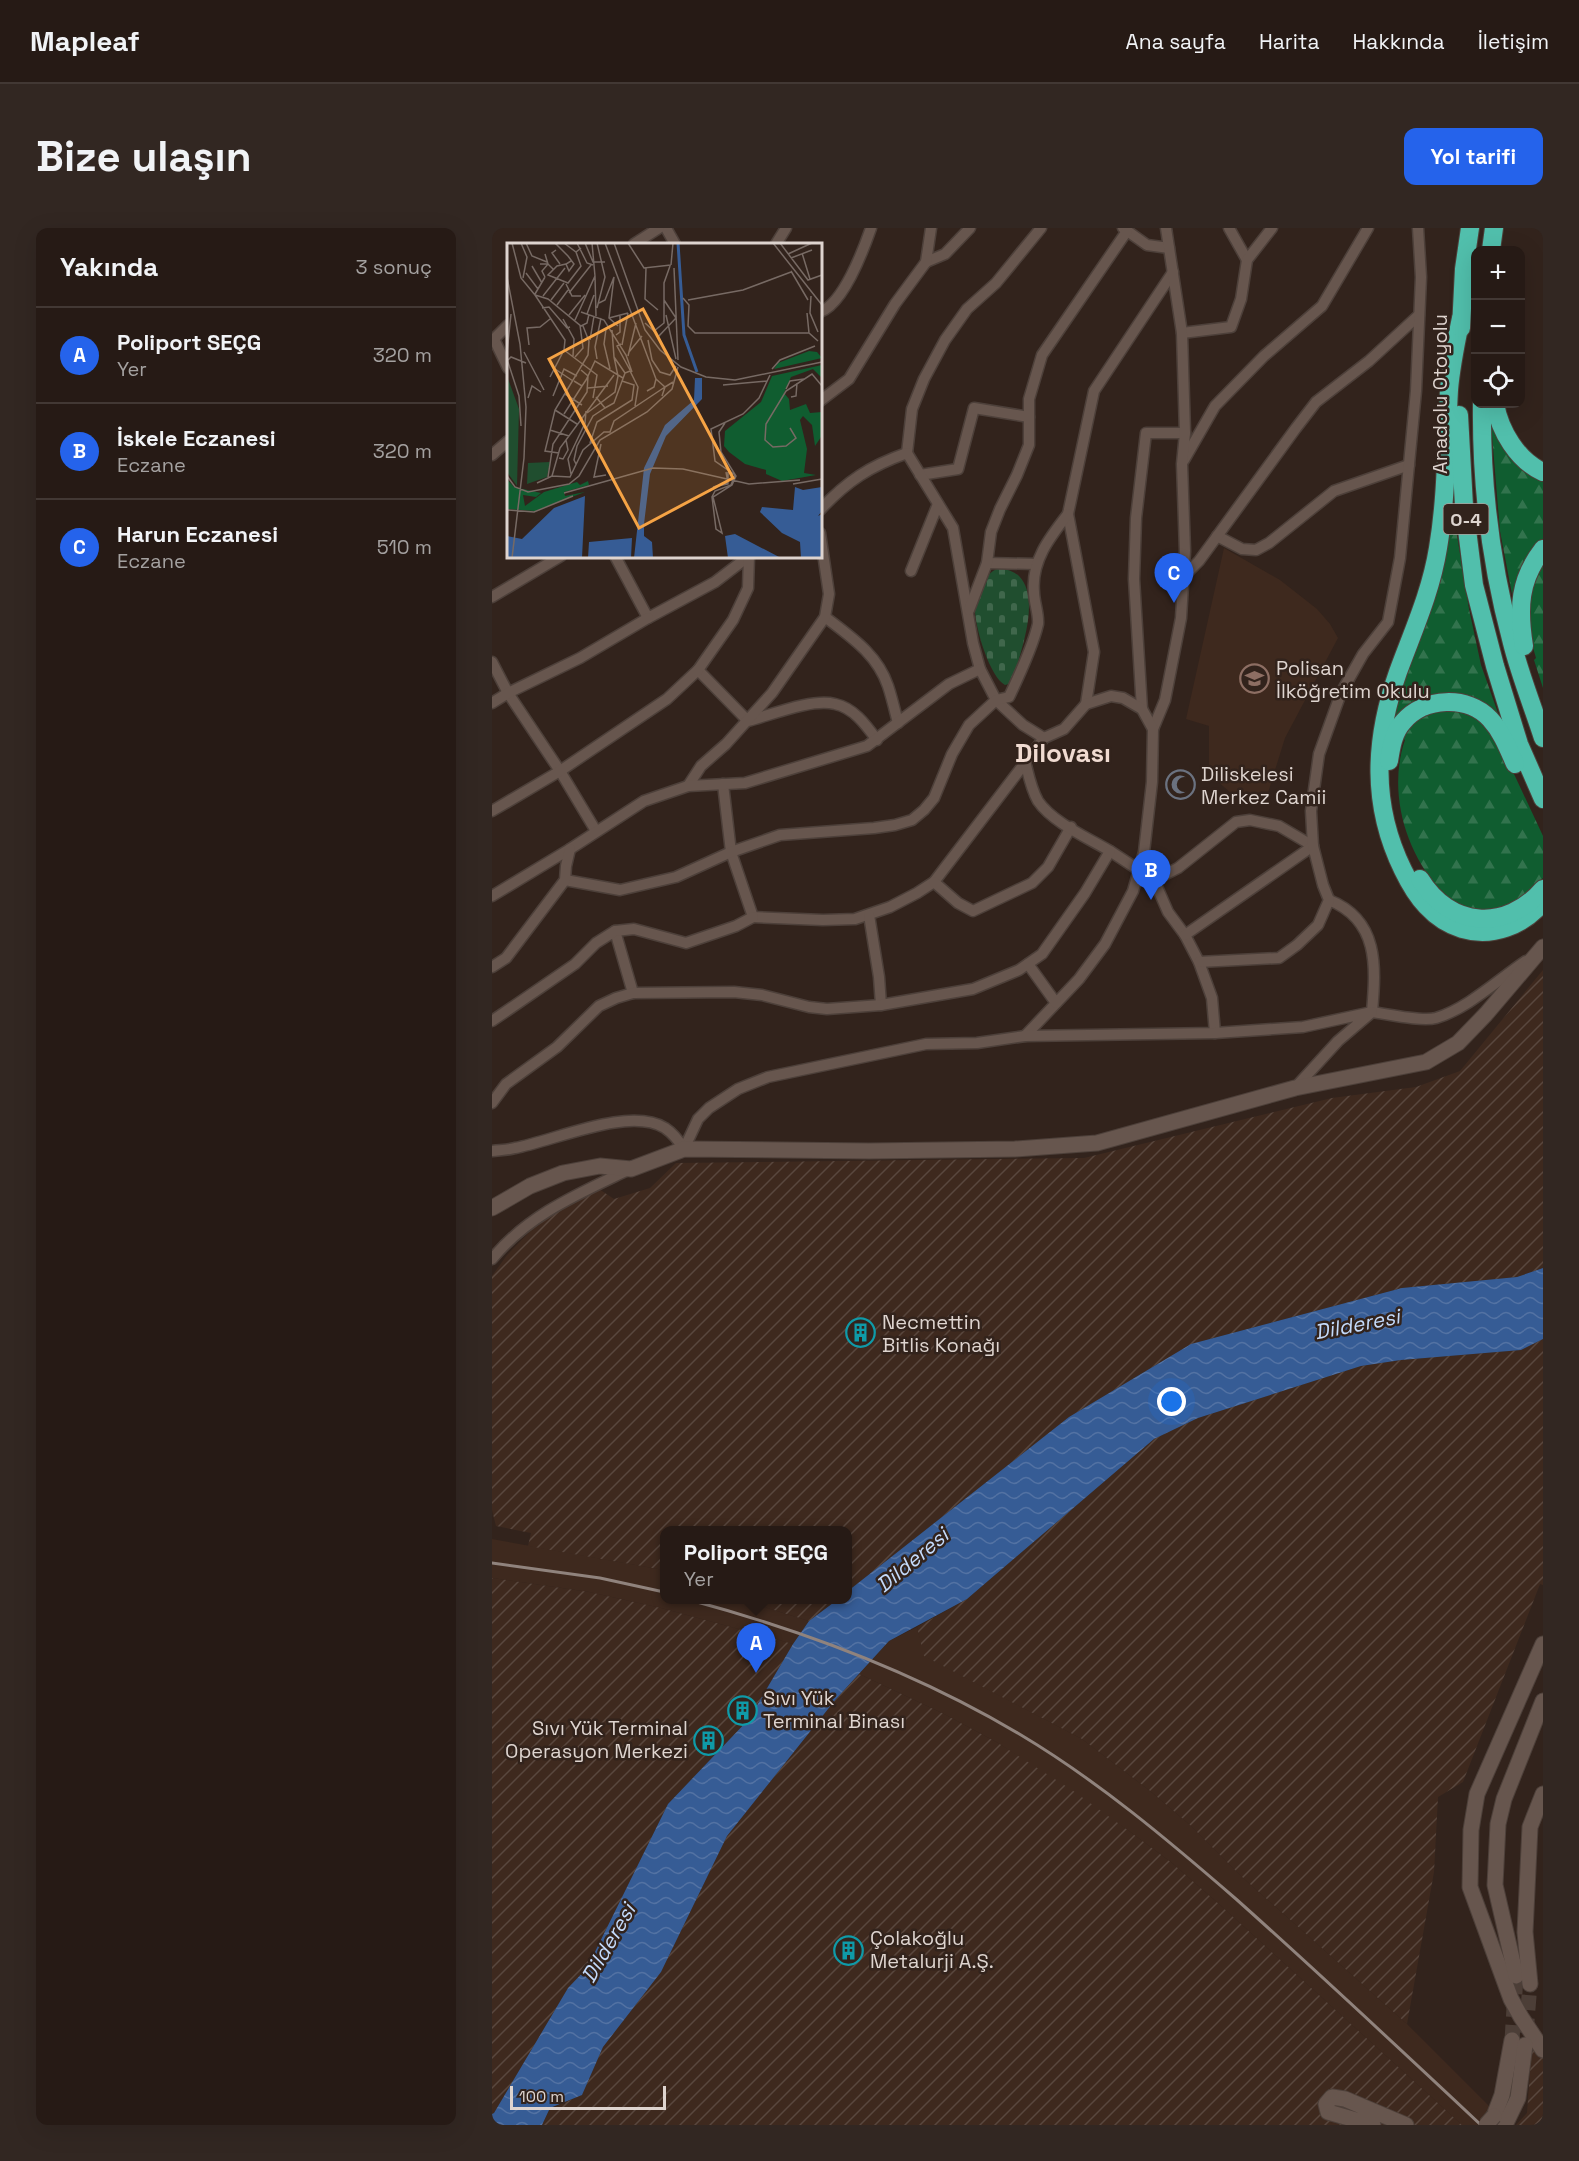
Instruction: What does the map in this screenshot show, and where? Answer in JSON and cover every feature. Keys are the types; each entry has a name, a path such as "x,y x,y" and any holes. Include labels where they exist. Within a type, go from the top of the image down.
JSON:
{"highway":[{"name":"Anadolu Otoyolu","path":"1470,228 1461,318 1459,425 1464,506 1474,585 1495,666 1519,744 1543,799"},
{"path":"1492,246 1495,228"},
{"path":"1495,228 1497,246"},
{"path":"1461,318 1449,387 1442,525 1435,568 1421,615 1398,672 1384,717 1378,760 1382,800 1386,826 1395,854 1412,887 1428,909 1451,926 1471,932 1491,932 1526,919 1543,903"},
{"name":"O-4","path":"1482,408 1483,470 1497,573 1512,643 1543,738"},
{"path":"1497,408 1504,434 1522,457 1543,472"},
{"path":"1543,549 1525,579 1520,620 1525,649 1543,708"},
{"path":"1543,811 1521,777 1503,738 1490,718 1473,707 1452,701 1427,706 1410,715 1401,724 1395,735 1389,761 1391,796 1397,830 1410,862 1428,891 1446,908 1464,916 1482,919 1502,917 1520,910 1543,889"}],"main road":[{"path":"492,1209 530,1186 563,1173 600,1166 631,1169 684,1149 869,1151 1016,1149 1097,1143 1295,1088 1426,1062 1458,1043 1542,949"},
{"path":"1543,1644 1477,1794 1471,1830 1470,1887 1511,2000 1543,2049"},
{"path":"1516,1976 1495,1885 1498,1824 1504,1799 1543,1701"},
{"path":"1530,1984 1525,1932 1530,1827 1543,1794"},
{"path":"1498,2123 1502,2095 1519,2043"},
{"path":"1373,2125 1328,2112 1326,2104 1332,2097 1345,2098 1406,2125"}],"street":[{"path":"636,243 660,228"},
{"path":"666,228 674,243"},
{"path":"777,243 786,228"},
{"path":"822,312 828,310 841,295 871,228"},
{"path":"822,399 849,379 895,304 926,262 931,228"},
{"path":"926,262 945,254 970,228"},
{"path":"1041,228 996,283 967,309 945,340 924,379 912,409 907,453 953,528 973,643 980,669 996,700 1023,725 1044,738"},
{"path":"1025,1036 1079,979 1105,944 1133,891 1144,852 1152,782 1153,729 1165,700 1181,618 1185,551 1182,464 1185,433 1182,333 1166,228"},
{"path":"1229,228 1247,260"},
{"path":"1182,333 1231,327 1241,299 1247,260 1272,228"},
{"path":"1182,464 1215,406 1264,356 1322,306 1368,228"},
{"path":"1295,1088 1338,1041 1372,1012 1373,959 1368,938 1357,917 1329,900 1313,846 1311,811 1319,753 1341,693 1363,654 1388,622 1401,558 1416,391 1421,277 1418,228"},
{"path":"969,610 987,563 991,532 1029,445 1029,399 1042,355 1125,230 1147,245 1169,248"},
{"path":"1086,704 1094,652 1068,514 1094,391 1173,272"},
{"path":"1184,577 1199,561 1316,402 1369,361 1419,315"},
{"path":"507,326 493,340 507,366"},
{"path":"920,475 958,470 974,408 1029,417"},
{"path":"1153,729 1142,709 1134,579 1136,518 1146,433 1185,433"},
{"path":"492,455 507,442"},
{"path":"822,508 841,488 882,462 907,453"},
{"path":"1217,536 1242,549 1256,550 1269,543 1334,491 1409,465"},
{"path":"910,571 938,504"},
{"path":"566,880 621,890 676,877 731,852 780,835 873,828 912,820 934,798 952,754 969,725 996,700 1010,697 1038,622 1033,590 1036,564 1048,538 1068,514"},
{"path":"688,786 701,766 748,721 772,693 825,617 829,594 822,547"},
{"path":"492,597 558,558"},
{"path":"616,558 648,618"},
{"path":"492,704 508,693 580,658 715,582 746,558"},
{"path":"492,812 560,771 667,699 698,670 733,620 748,588 749,558"},
{"path":"987,563 1036,564"},
{"path":"825,617 862,645 876,661 888,685 898,723"},
{"path":"492,662 508,693 560,771 596,831"},
{"path":"492,896 644,801 688,786 745,783 867,746 949,684 980,669"},
{"path":"698,670 748,721"},
{"path":"492,1021 575,964 596,943 615,931 634,929 686,943 736,926 753,917 855,919 890,907 934,882 1044,738 1064,729 1086,704 1111,696 1122,698 1142,709"},
{"path":"748,721 805,705 834,703 850,710 865,723 877,740"},
{"path":"1025,761 1038,801 1057,819 1154,880 1168,912 1185,935 1199,963 1212,998 1215,1033"},
{"path":"723,784 731,852 753,917"},
{"path":"1154,880 1178,868 1236,822 1250,820 1280,826 1313,846"},
{"path":"934,882 958,903 973,911 1032,883 1048,867 1071,827"},
{"path":"1185,935 1313,846"},
{"path":"492,967 506,958 566,880 570,849"},
{"path":"492,1103 506,1084 557,1047 599,1006 633,993 762,994 809,1007 827,1009 881,1005 973,989 1019,970 1042,954 1110,851"},
{"path":"1199,963 1279,958 1318,925 1329,900"},
{"path":"869,915 881,1005"},
{"path":"615,931 633,993"},
{"path":"492,1151 516,1148 594,1126 637,1121 664,1127 674,1135 684,1149 698,1119 709,1108 738,1089 768,1077 926,1044 977,1043 1025,1036 1215,1033 1303,1027 1372,1012 1435,1019 1464,1005 1542,949"},
{"path":"1028,964 1056,1003"},
{"path":"492,1259 504,1244 534,1219 563,1202 631,1169"}],"shaded area":[{"name":"Polisan İlköğretim Okulu","path":"1224,548 1280,580 1317,609 1338,638 1285,738 1267,796 1231,793 1209,774 1209,726 1186,719"},
{"path":"1543,970 1543,1268 1517,1277 1402,1288 1191,1344 1069,1417 852,1588 852,1526 660,1526 660,1569 528,1546 531,1533 496,1526 492,1510 492,1276 507,1255 546,1215 599,1189 614,1199 650,1188 676,1163 1084,1158 1332,1098 1416,1087 1460,1071"},
{"path":"1543,1339 1543,1585 1540,1584 1463,1782 1438,1797 1434,1872 1407,2024 1241,1876 1189,1824 1149,1790 1082,1739 924,1656 917,1627 967,1599 1154,1439 1198,1418 1361,1366 1401,1360 1521,1350"},
{"path":"492,1539 660,1569 660,1604 755,1604 809,1621 793,1644 661,1608 589,1592 492,1578"},
{"path":"492,1578 589,1592 661,1608 793,1644 749,1719 668,1804 587,1968 568,1988 492,2114"},
{"path":"755,1604 832,1604 809,1621"},
{"path":"917,1627 925,1656 1082,1739 1149,1790 1189,1824 1241,1876 1407,2024 1493,2110 1479,2125 1462,2125 1172,1863 1129,1831 998,1743 944,1714 859,1674 889,1641"},
{"name":"Çolakoğlu Metalurji A.Ş.","path":"859,1674 944,1714 998,1743 1072,1790 1172,1863 1462,2125 542,2125 550,2109 582,2095 603,2047 661,1972 727,1836 836,1699"},
{"path":"1532,2044 1543,2049 1543,2125 1516,2125 1527,2113"}],"green space":[{"path":"1491,423 1543,480 1543,541 1527,559 1512,594 1500,531"},
{"path":"1453,511 1481,665 1499,716 1462,696 1393,724 1396,699 1441,573"},
{"path":"1543,558 1543,688 1534,660 1536,658 1530,637 1527,596"},
{"path":"1002,567 1019,576 1026,586 1029,599 1027,628 1012,683 1005,685 999,680 989,662 975,616 979,593 987,577"},
{"path":"1459,711 1480,719 1500,744 1543,836 1543,878 1514,901 1489,912 1473,912 1462,907 1438,887 1416,855 1402,818 1398,778 1405,740 1401,738 1413,721 1428,714"}],"water":[{"name":"Dilderesi","path":"1543,1268 1543,1339 1521,1350 1401,1360 1361,1366 1198,1418 1154,1439 967,1599 889,1641 836,1699 727,1836 661,1972 603,2047 582,2095 550,2108 542,2125 492,2125 492,2114 568,1988 587,1968 668,1804 749,1719 809,1621 832,1604 852,1604 852,1588 1069,1417 1191,1344 1402,1288 1517,1277"}],"tunnel":[{"path":"1512,2040 1516,1976"},
{"path":"1526,2033 1530,1984"}],"railway":[{"path":"492,1563 600,1578 660,1591"},
{"path":"704,1604 818,1640 902,1674 982,1713 1050,1753 1132,1812 1210,1877 1329,1983 1481,2125"}],"place":[{"name":"Harun Eczanesi","path":"1174,603"},
{"name":"Polisan İlköğretim Okulu","path":"1255,679"},
{"name":"Diliskelesi Merkez Camii","path":"1180,785"},
{"name":"İskele Eczanesi","path":"1151,900"},
{"name":"Necmettin Bitlis Konağı","path":"861,1333"},
{"name":"Poliport SEÇG","path":"756,1673"},
{"name":"Sıvı Yük Terminal Binası","path":"742,1710"},
{"name":"Sıvı Yük Terminal Operasyon Merkezi","path":"709,1740"},
{"name":"Çolakoğlu Metalurji A.Ş.","path":"849,1950"}],"district":[{"name":"Dilovası","path":"1063,753"}]}
